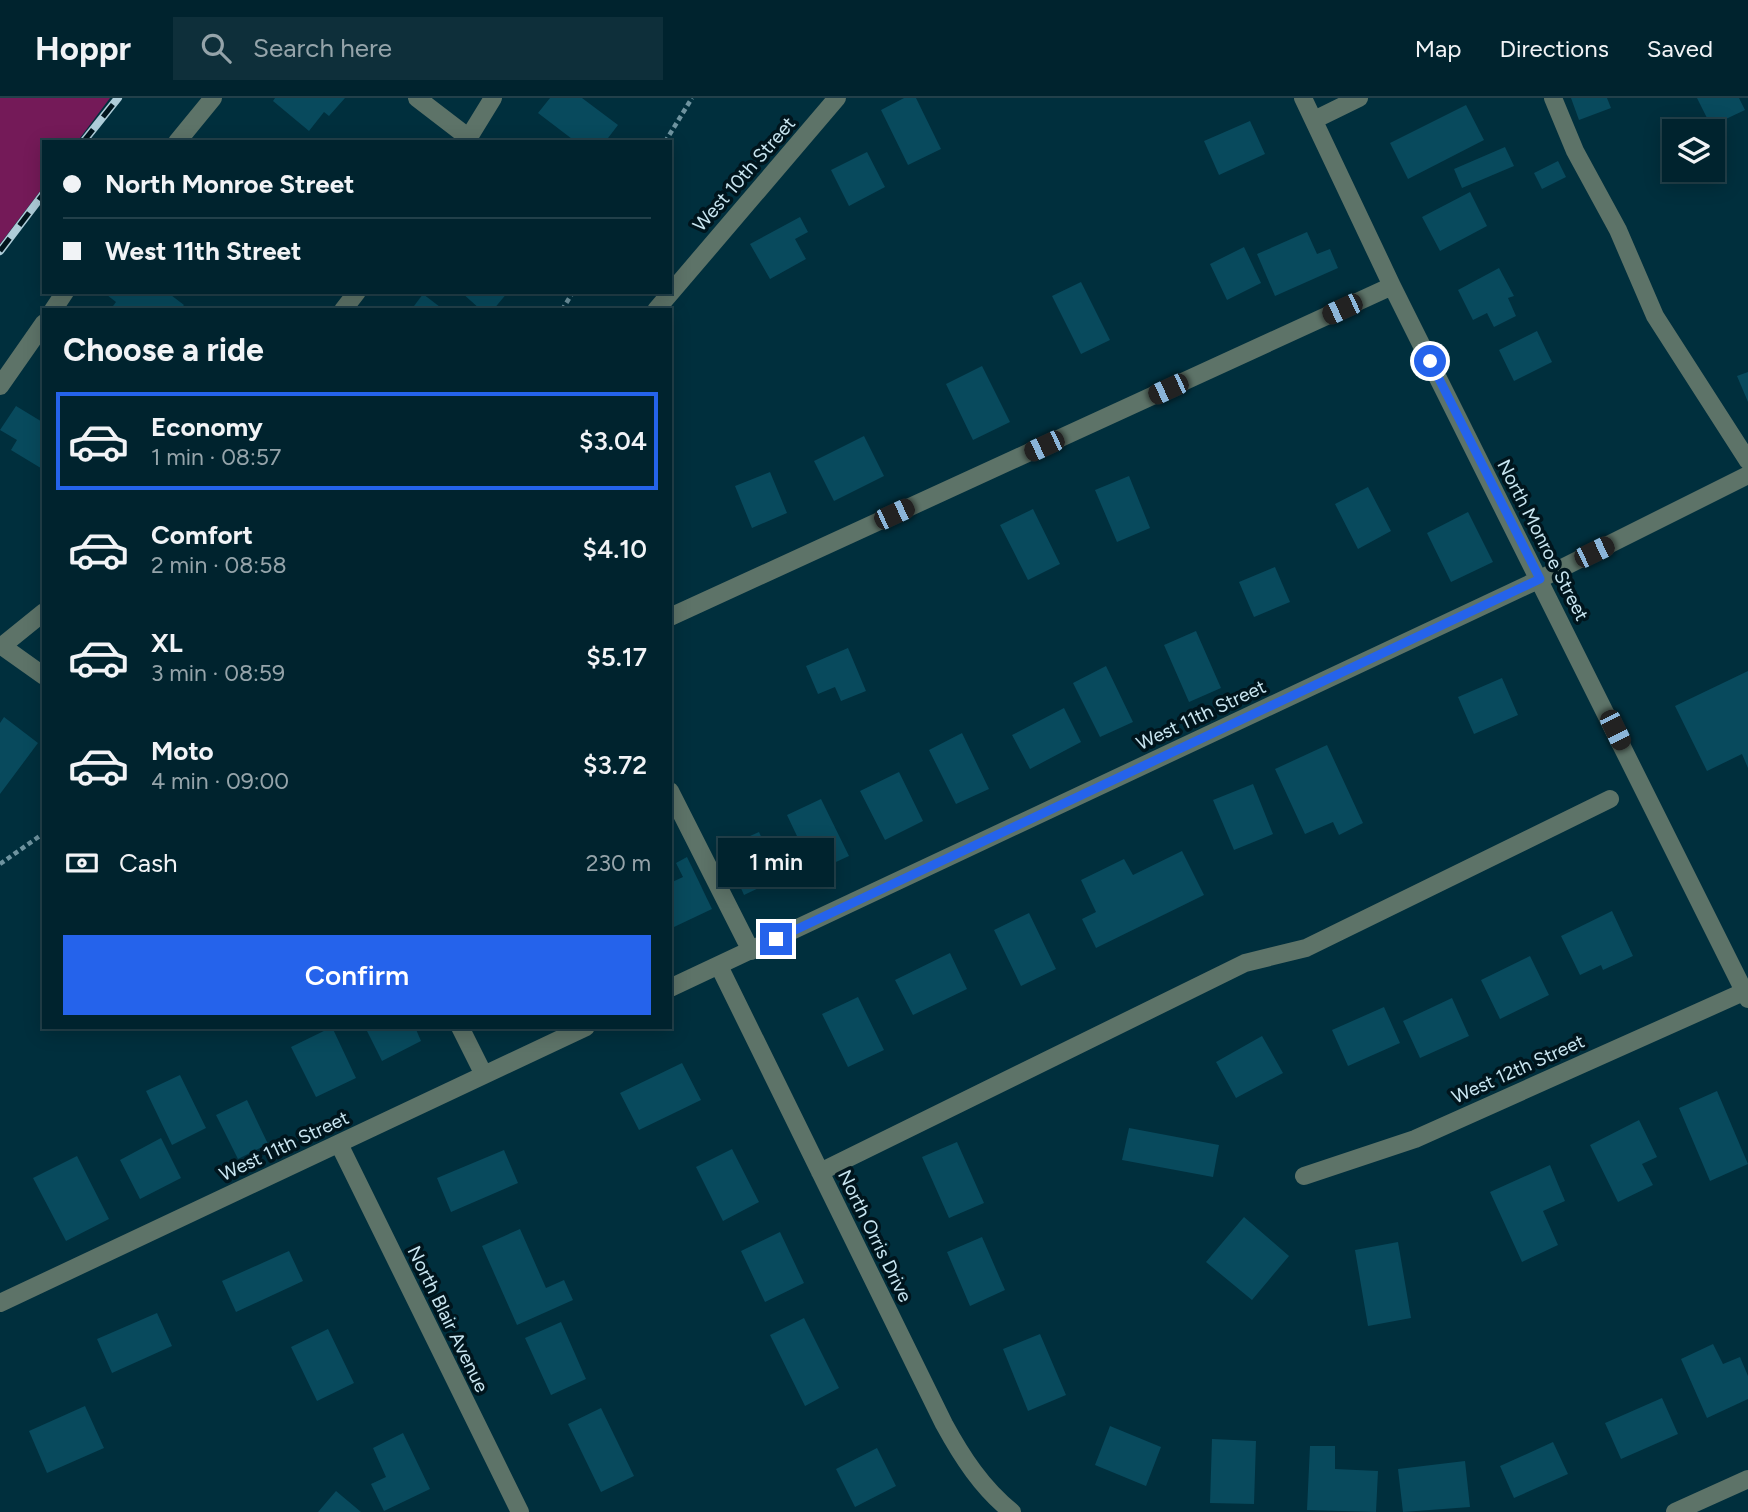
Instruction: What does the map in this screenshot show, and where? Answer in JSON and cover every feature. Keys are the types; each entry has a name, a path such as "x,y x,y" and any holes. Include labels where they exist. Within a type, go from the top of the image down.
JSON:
{"street":[{"path":"179,140 212,98"},
{"path":"417,98 468,140 493,98"},
{"name":"West 10th Street","path":"672,291 837,98"},
{"name":"North Monroe Street","path":"1303,98 1392,286 1747,993"},
{"path":"1314,120 1359,98"},
{"path":"1553,98 1575,151 1618,230 1655,316 1748,461"},
{"path":"672,616 1392,286"},
{"path":"345,308 355,294"},
{"name":"West 10th Street","path":"658,308 670,294"},
{"path":"0,386 42,326"},
{"name":"West 11th Street","path":"672,987 1540,579 1748,475"},
{"path":"42,614 1,645 42,675"},
{"path":"672,795 751,951"},
{"path":"820,1172 1245,963 1306,948 1610,799"},
{"name":"North Orris Drive","path":"719,966 963,1459 982,1483 1012,1512"},
{"name":"West 12th Street","path":"1304,1176 1415,1139 1747,993"},
{"path":"461,1029 484,1075"},
{"name":"West 11th Street","path":"0,1303 582,1029"},
{"name":"North Blair Avenue","path":"339,1144 520,1512"},
{"path":"1675,1512 1748,1479"}],"path":[{"path":"666,140 692,98"},
{"path":"0,864 42,835"}],"shaded area":[{"path":"0,98 110,98 78,140 42,140 42,189 0,244"}],"building":[{"path":"275,98 345,98 329,116 324,112 309,131 273,101"},
{"path":"550,98 582,98 618,125 607,140 573,140 538,113"},
{"path":"904,98 916,98 941,149 908,165 881,110"},
{"path":"1571,98 1607,98 1611,108 1579,120"},
{"path":"1697,98 1739,98 1745,110 1725,119 1708,119"},
{"path":"1466,105 1484,140 1408,179 1390,143"},
{"path":"1250,121 1265,154 1219,175 1204,141"},
{"path":"1505,147 1514,166 1462,188 1454,169"},
{"path":"867,152 885,187 849,206 831,170"},
{"path":"1558,161 1566,177 1542,189 1534,173"},
{"path":"1470,192 1487,226 1440,251 1422,217"},
{"path":"800,217 808,232 795,239 806,259 770,279 750,244"},
{"path":"1307,232 1317,254 1330,249 1338,268 1275,296 1257,254"},
{"path":"1244,247 1261,283 1227,300 1210,264"},
{"path":"1499,268 1514,296 1508,298 1516,316 1494,327 1487,313 1473,320 1458,290"},
{"path":"1081,282 1110,340 1081,354 1052,296"},
{"path":"170,294 184,305 182,308 112,308 116,302 107,295"},
{"path":"423,294 441,308 412,308"},
{"path":"463,294 506,294 495,308 479,308"},
{"path":"1537,331 1552,362 1514,381 1499,350"},
{"path":"982,366 1010,422 973,440 946,384"},
{"path":"1748,372 1748,402 1737,376"},
{"path":"16,406 42,422 42,469 11,450 17,440 0,430"},
{"path":"864,436 884,476 834,501 814,461"},
{"path":"770,472 787,513 752,528 735,486"},
{"path":"1129,476 1150,528 1117,542 1095,490"},
{"path":"1368,487 1391,531 1358,549 1335,504"},
{"path":"1033,509 1060,564 1028,580 1000,525"},
{"path":"1468,512 1493,562 1451,582 1427,533"},
{"path":"1275,567 1290,602 1254,617 1239,582"},
{"path":"1196,631 1221,688 1189,702 1164,645"},
{"path":"848,648 866,691 841,701 835,687 818,694 806,666"},
{"path":"1106,666 1133,722 1100,737 1073,683"},
{"path":"1748,671 1748,768 1742,754 1707,771 1675,706"},
{"path":"1502,678 1518,715 1474,734 1458,697"},
{"path":"1064,708 1081,742 1030,769 1012,735"},
{"path":"4,717 38,743 0,794 0,723"},
{"path":"962,733 989,789 956,804 929,750"},
{"path":"1327,745 1363,823 1339,835 1333,822 1305,834 1275,769"},
{"path":"899,772 923,821 885,840 860,791"},
{"path":"1253,784 1273,834 1234,850 1213,800"},
{"path":"821,799 849,856 814,872 787,815"},
{"path":"759,832 780,878 744,895 723,848"},
{"path":"1182,851 1204,895 1096,948 1082,919 1096,912 1081,880 1124,859 1133,875"},
{"path":"687,857 712,909 674,927 672,882 683,877 676,863"},
{"path":"1612,911 1633,956 1603,970 1601,965 1580,975 1561,936"},
{"path":"1029,913 1056,969 1021,986 994,930"},
{"path":"950,953 967,989 913,1015 895,980"},
{"path":"1530,956 1549,995 1500,1019 1481,980"},
{"path":"858,997 884,1050 848,1067 822,1014"},
{"path":"1452,998 1469,1036 1420,1058 1403,1021"},
{"path":"1384,1007 1400,1043 1348,1066 1332,1030"},
{"path":"333,1029 356,1078 316,1097 291,1047"},
{"path":"366,1029 416,1029 421,1041 382,1061"},
{"path":"1262,1036 1283,1073 1236,1098 1216,1062"},
{"path":"682,1063 701,1100 639,1130 620,1093"},
{"path":"180,1075 206,1128 172,1145 146,1091"},
{"path":"1717,1091 1748,1164 1710,1181 1679,1108"},
{"path":"247,1100 268,1144 238,1159 216,1115"},
{"path":"1639,1120 1657,1157 1642,1164 1653,1185 1618,1202 1590,1145"},
{"path":"1129,1128 1219,1145 1213,1177 1122,1160"},
{"path":"161,1138 181,1178 140,1199 120,1160"},
{"path":"957,1142 984,1203 949,1218 922,1157"},
{"path":"732,1149 759,1202 723,1221 696,1167"},
{"path":"504,1150 518,1183 451,1212 437,1178"},
{"path":"77,1156 109,1219 66,1241 33,1178"},
{"path":"1550,1165 1565,1201 1543,1211 1558,1245 1522,1262 1490,1192"},
{"path":"1244,1217 1289,1256 1252,1300 1206,1262"},
{"path":"520,1229 546,1288 564,1280 573,1300 517,1325 482,1246"},
{"path":"780,1232 804,1283 765,1302 741,1251"},
{"path":"982,1237 1005,1290 970,1306 947,1252"},
{"path":"1398,1242 1411,1318 1368,1326 1355,1250"},
{"path":"289,1251 303,1281 236,1312 222,1281"},
{"path":"157,1313 172,1346 112,1373 97,1339"},
{"path":"804,1318 839,1388 805,1406 770,1335"},
{"path":"561,1322 586,1379 551,1395 525,1338"},
{"path":"328,1329 354,1383 317,1401 291,1347"},
{"path":"1040,1334 1066,1395 1028,1411 1003,1349"},
{"path":"1713,1344 1723,1364 1740,1357 1748,1376 1748,1399 1707,1418 1681,1359"},
{"path":"1662,1398 1678,1434 1621,1459 1605,1423"},
{"path":"85,1406 104,1448 47,1473 29,1431"},
{"path":"601,1408 634,1476 601,1492 568,1424"},
{"path":"1110,1426 1161,1447 1146,1486 1095,1465"},
{"path":"403,1433 430,1489 384,1511 371,1484 386,1477 373,1448"},
{"path":"1212,1439 1256,1441 1254,1504 1210,1503"},
{"path":"1553,1442 1568,1474 1514,1498 1500,1466"},
{"path":"1310,1446 1335,1446 1335,1469 1378,1471 1376,1512 1307,1510"},
{"path":"877,1448 896,1486 855,1507 836,1469"},
{"path":"1465,1461 1470,1507 1403,1512 1398,1469"},
{"path":"336,1491 361,1512 318,1512"}],"railway":[{"path":"85,140 118,98"},
{"path":"0,251 42,196"}],"route":[{"path":"776,939 1540,579 1430,361"}]}
